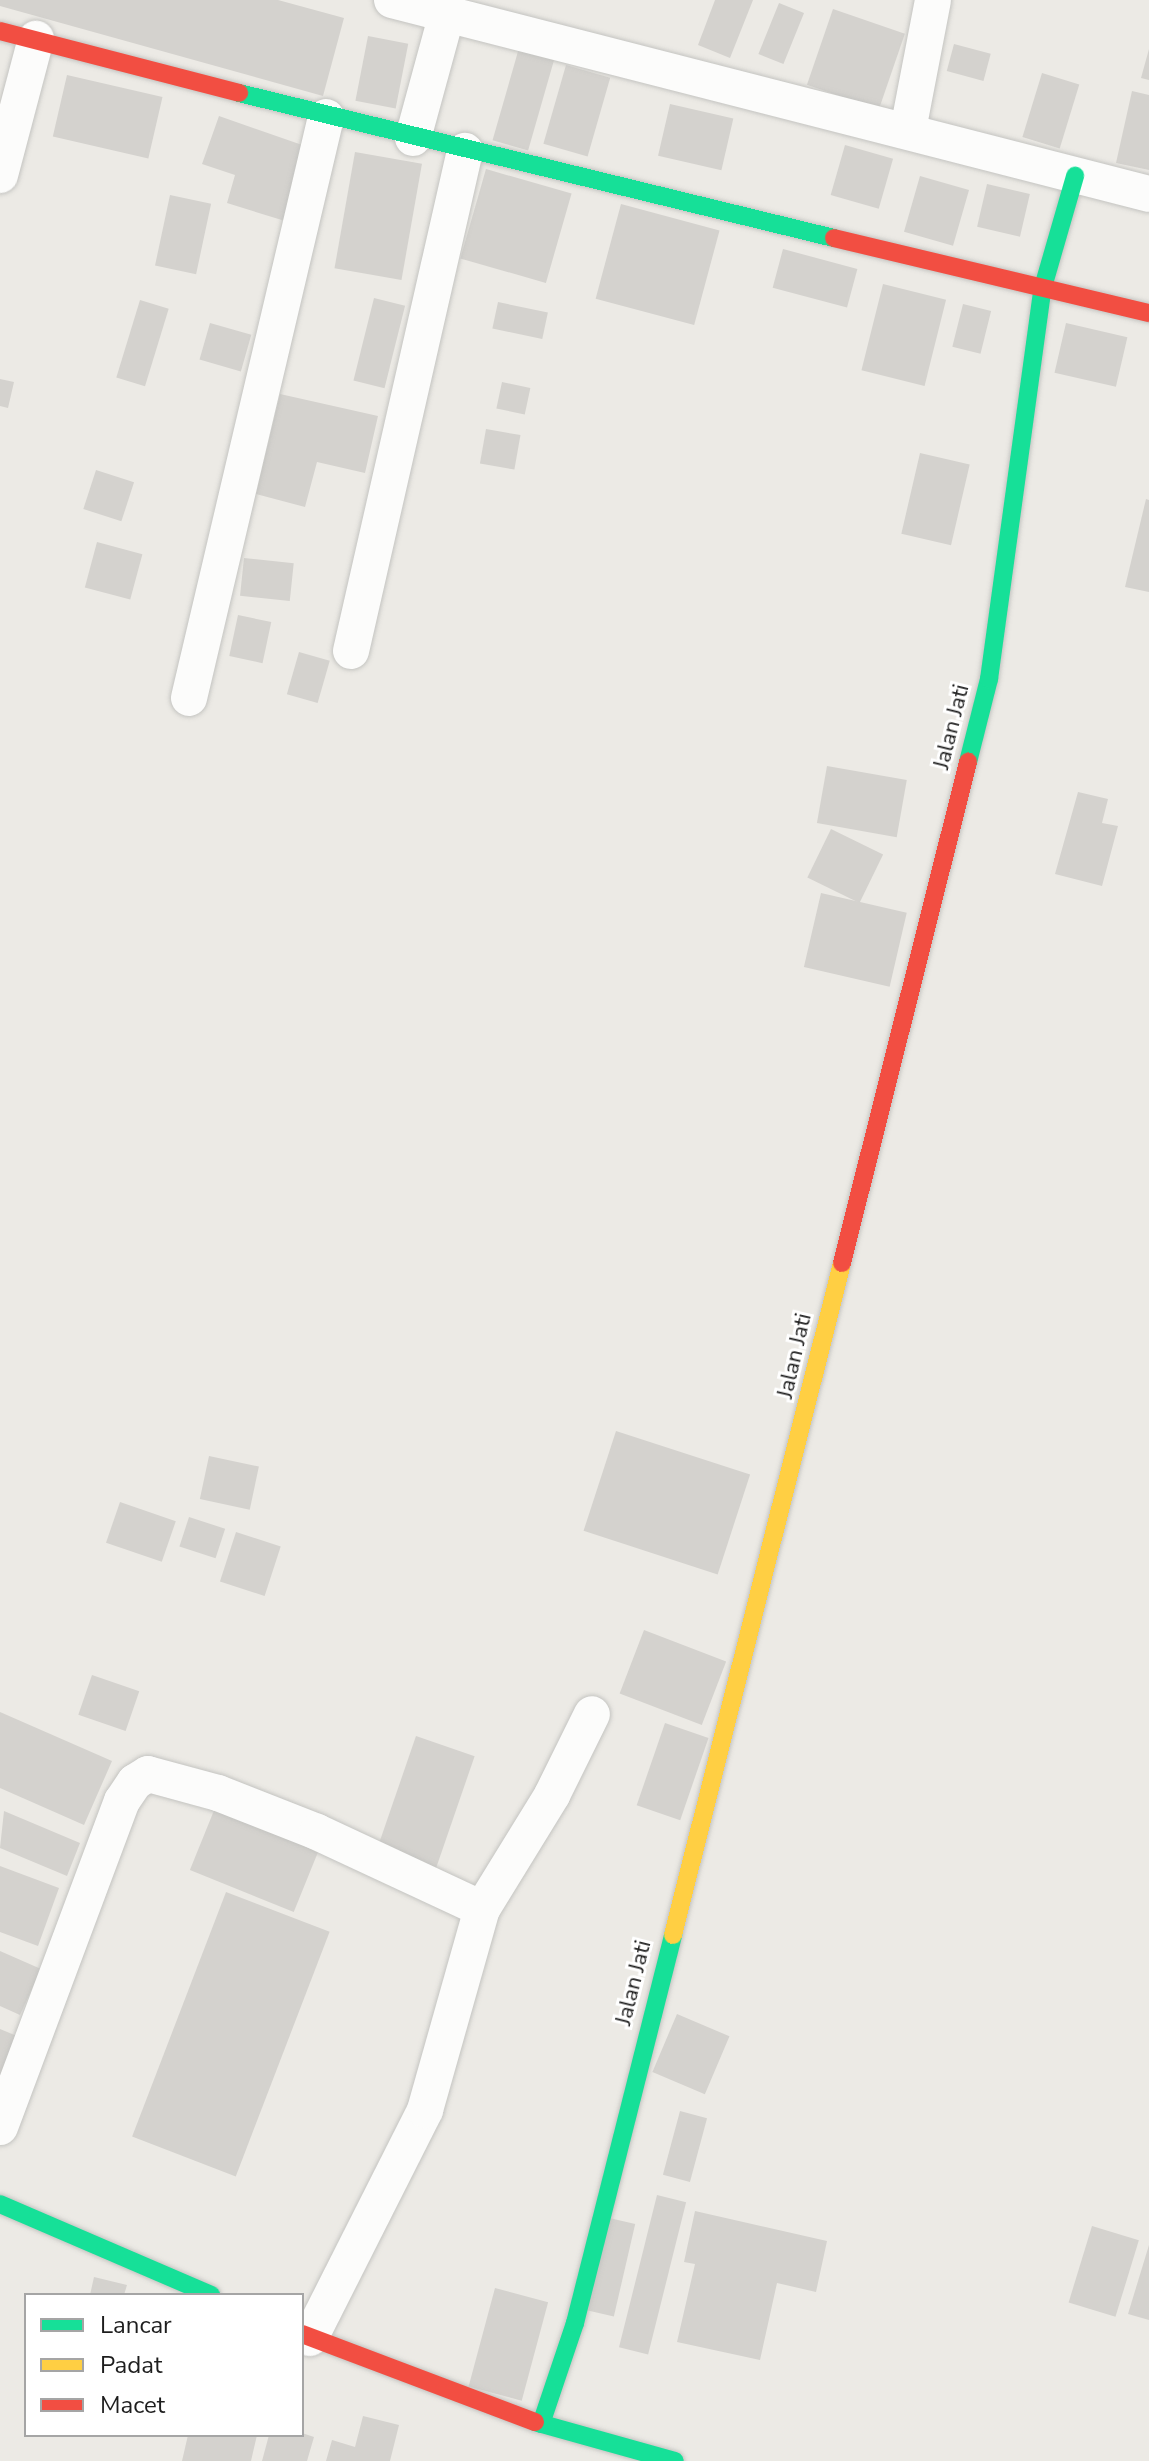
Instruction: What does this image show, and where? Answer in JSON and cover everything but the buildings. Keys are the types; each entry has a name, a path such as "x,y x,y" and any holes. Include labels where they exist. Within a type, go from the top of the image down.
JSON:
{"street":[{"path":"392,0 1149,194"},
{"path":"908,130 933,0"},
{"path":"413,138 447,14"},
{"path":"0,31 326,117 1149,313"},
{"path":"0,175 36,39"},
{"path":"189,698 326,117"},
{"path":"351,651 465,151"},
{"name":"Jalan Jati","path":"541,2424 575,2323 989,679 1043,287 1075,176"},
{"path":"592,1714 552,1795 482,1909 425,2110 306,2336 541,2424 675,2461"},
{"path":"0,2127 122,1801 135,1782 148,1774 218,1793 317,1832 482,1909"},
{"path":"0,2204 206,2293"}],"traffic: fast":[{"path":"239,93 834,238"},
{"path":"968,762 989,679 1043,287 1075,176"},
{"path":"541,2424 575,2323 673,1935"},
{"path":"0,2204 206,2293"},
{"path":"535,2422 675,2461"}],"traffic: slow":[{"path":"673,1935 842,1263"}],"traffic: jam":[{"path":"0,31 239,93"},
{"path":"834,238 1149,313"},
{"path":"842,1263 968,762"},
{"path":"304,2335 535,2422"}]}
